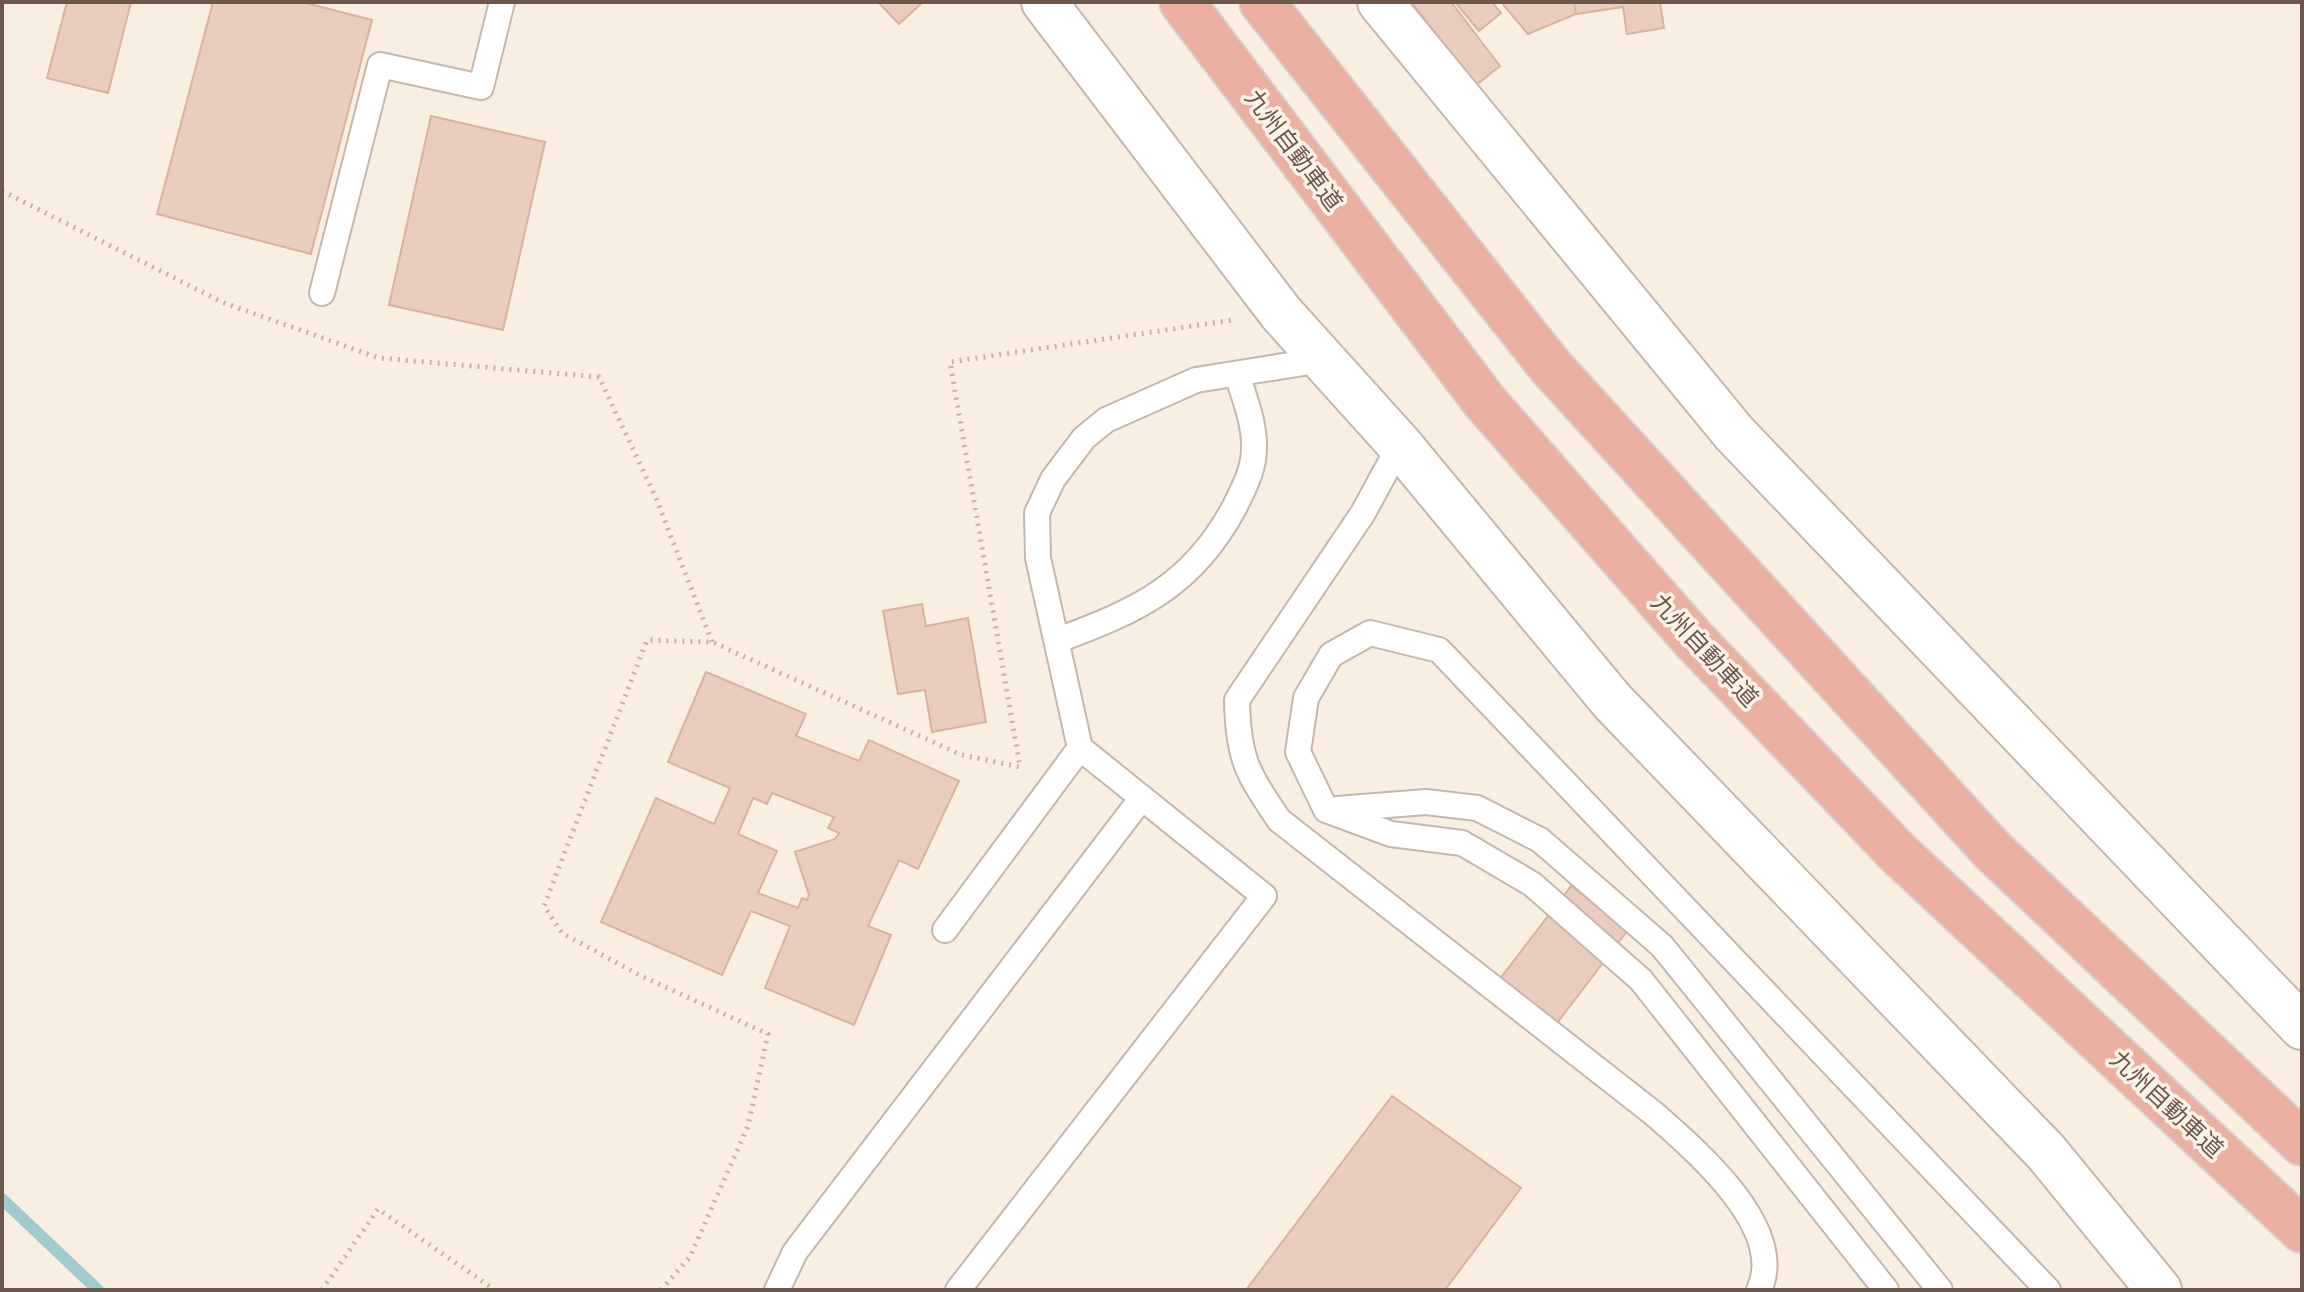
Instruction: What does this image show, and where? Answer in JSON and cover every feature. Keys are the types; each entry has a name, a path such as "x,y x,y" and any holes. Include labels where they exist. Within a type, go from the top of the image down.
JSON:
{"highway":[{"name":"九州自動車道","path":"1182,2 1485,402 1694,640 1898,853 2302,1230"},
{"path":"1262,2 1550,366 1993,851 2302,1143"}],"street":[{"path":"1044,2 1281,313 1400,445 1612,701 2046,1152 2159,1290"},
{"path":"1380,2 1734,433 2302,1027"}],"lane":[{"path":"322,293 380,65 481,87 502,2"},
{"path":"958,1290 1264,896 1080,748 1038,558 1037,513 1053,479 1084,438 1106,420 1196,380 1322,360"},
{"path":"1058,640 1132,612 1173,586 1204,554 1228,520 1249,480 1254,446 1249,411 1237,374"},
{"path":"1400,445 1363,513 1237,700 1238,737 1244,768 1279,820 1653,1113 1690,1146 1733,1192 1763,1242 1765,1278 1759,1290"},
{"path":"1886,1290 1641,980 1532,884 1462,843 1391,834 1326,810 1298,752 1306,698 1331,655 1370,633 1439,650 2048,1290"},
{"path":"945,930 1080,748"},
{"path":"777,1290 795,1252 1141,799"},
{"path":"1326,810 1426,802 1477,808 1540,840 1662,946 1940,1290"}],"path":[{"path":"2,191 224,303 379,358 599,377 656,498 712,642"},
{"path":"661,1290 690,1257 748,1126 768,1034 639,975 562,933 544,906 647,640 712,642 962,755 1020,767 950,362 1281,313"},
{"path":"322,1290 378,1209 495,1290"}],"building":[{"path":"67,2 131,2 108,93 47,78"},
{"path":"213,2 302,2 372,20 311,254 157,214"},
{"path":"878,2 923,2 899,24"},
{"path":"1411,2 1451,2 1500,66 1476,85"},
{"path":"1455,2 1492,2 1501,13 1479,31"},
{"path":"1501,2 1574,2 1576,14 1528,34"},
{"path":"1574,2 1660,2 1664,28 1627,34 1623,7 1576,14"},
{"path":"431,116 545,142 503,330 389,305"},
{"path":"922,604 926,626 968,618 986,722 932,732 925,690 898,694 883,611"},
{"path":"706,672 806,714 796,736 859,761 869,740 959,781 918,869 899,860 868,926 891,935 854,1025 765,988 790,926 751,911 722,975 601,922 656,798 714,824 730,788 668,762","holes":["772,793 834,817 828,828 839,833 835,839 795,852 809,895 807,900 802,898 798,908 758,893 777,851 738,834 753,798 767,804"]},
{"path":"1571,886 1628,930 1557,1023 1499,980"},
{"path":"1392,1096 1521,1188 1445,1290 1246,1290"}],"waterway":[{"path":"2,1199 98,1290"}]}
